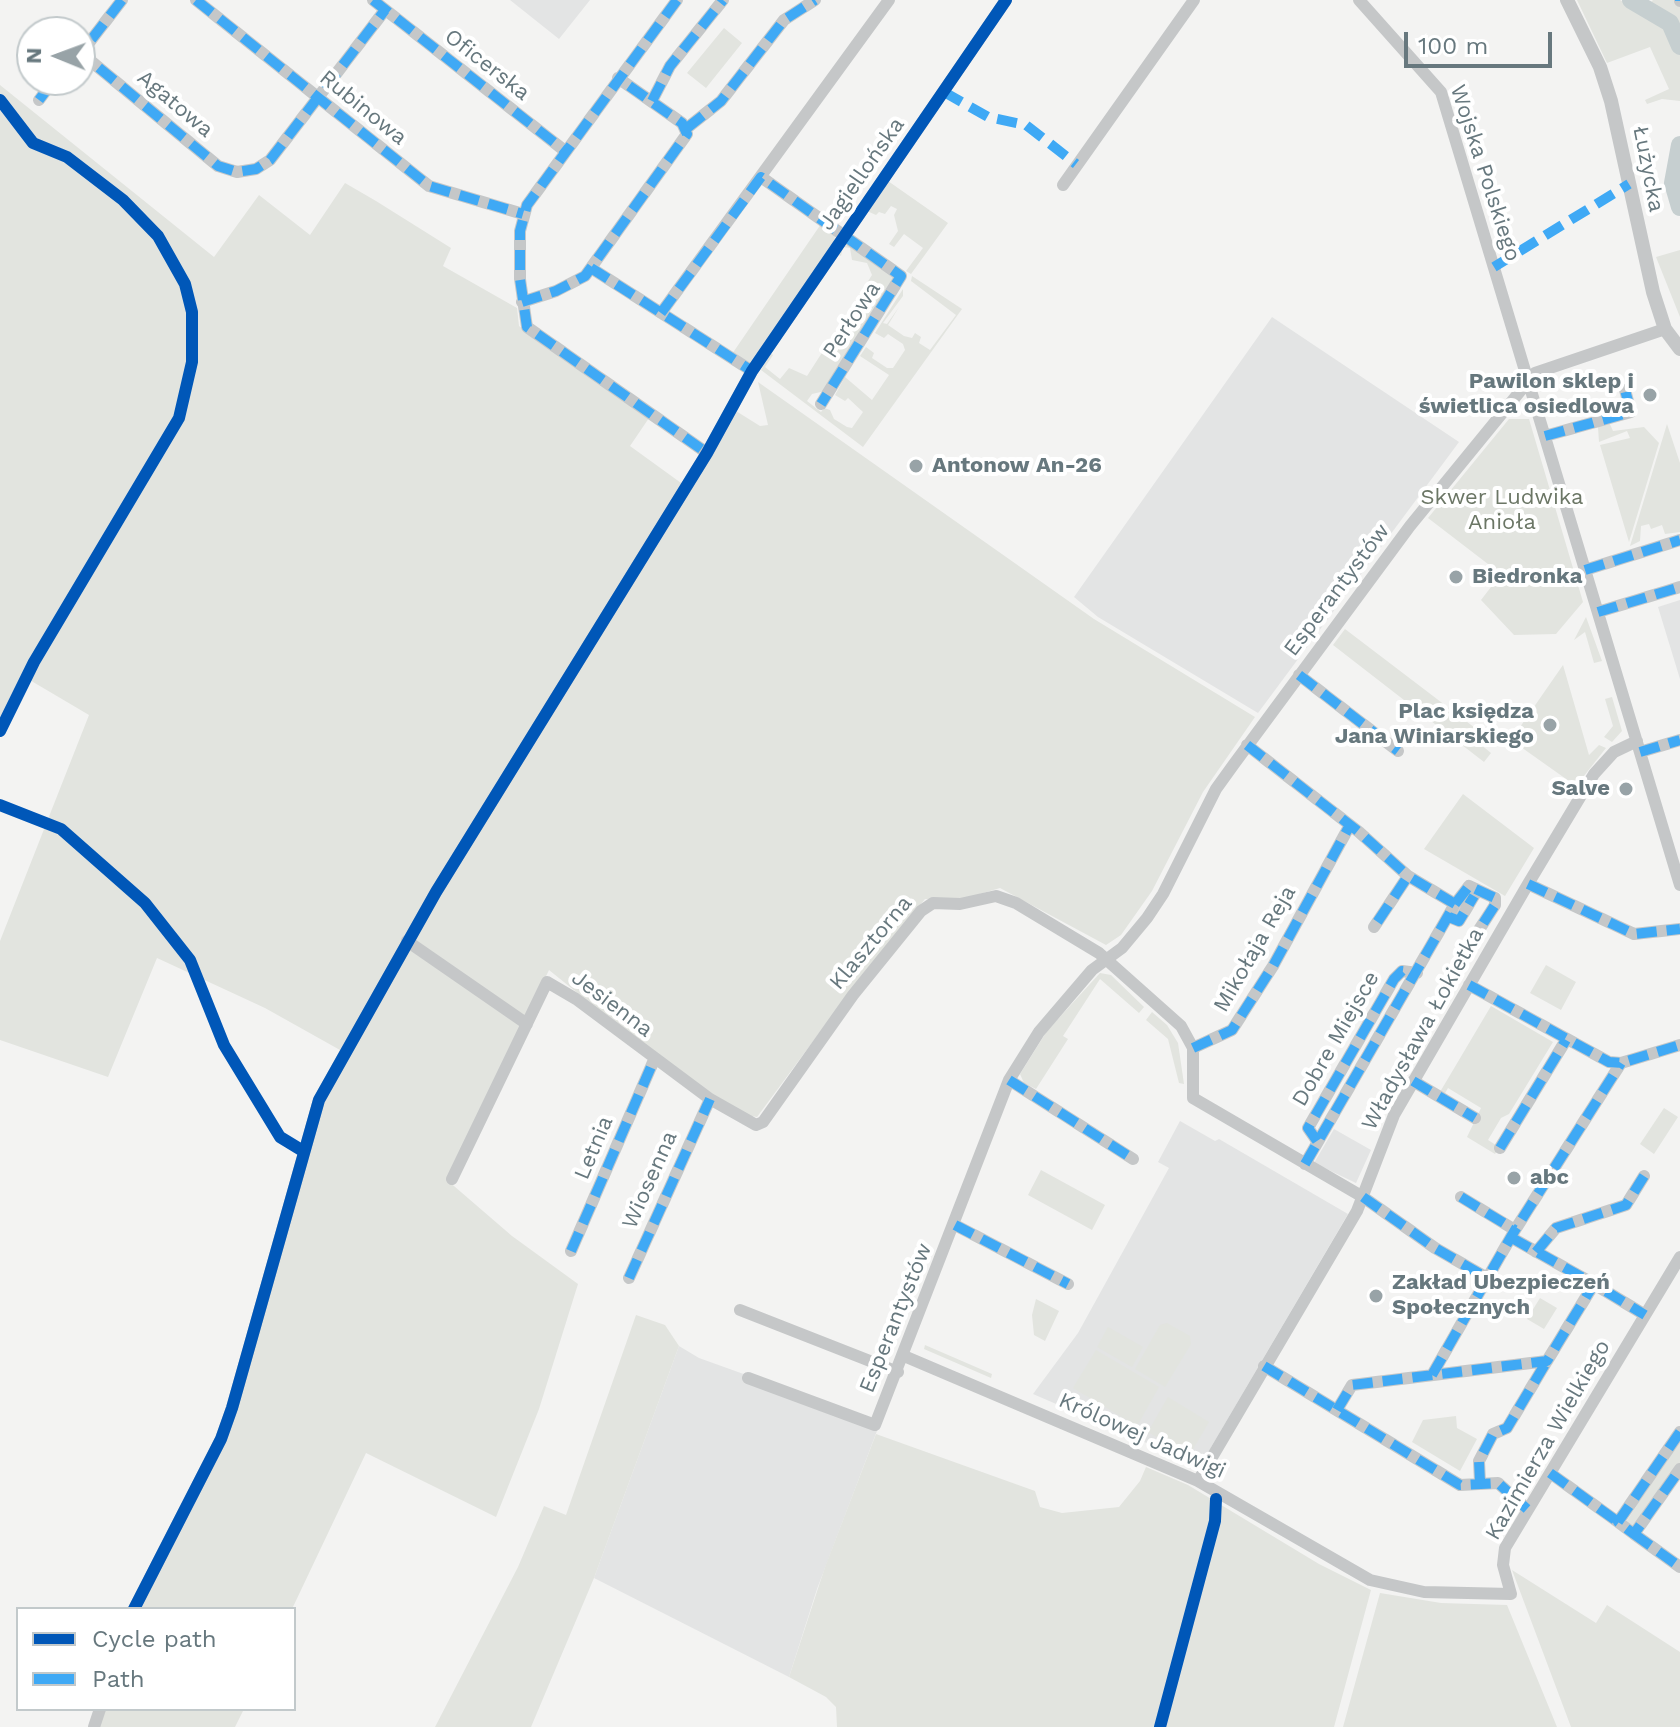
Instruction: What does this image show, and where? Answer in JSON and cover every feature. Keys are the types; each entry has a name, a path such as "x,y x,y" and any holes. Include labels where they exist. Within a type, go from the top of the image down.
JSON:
{"street":[{"name":"Agatowa","path":"96,33 122,0"},
{"name":"Rubinowa","path":"196,0 429,186 523,214"},
{"path":"320,98 385,10 373,0"},
{"path":"677,0 565,151 523,214 519,238 522,302 527,327 707,453"},
{"path":"652,101 673,62 723,0"},
{"path":"522,302 577,282 591,268 687,128 721,101 784,20 815,0"},
{"path":"661,313 889,0"},
{"name":"Jagiellońska","path":"135,1607 221,1439 247,1365 315,1108 407,941 707,453 752,371 1006,0"},
{"path":"1063,185 1194,0"},
{"path":"1364,5 1379,0"},
{"name":"Łużycka","path":"1567,0 1600,67 1611,101 1640,243 1665,329 1680,349"},
{"name":"Wojska Polskiego","path":"1364,5 1441,92 1531,382"},
{"name":"Oficerska","path":"385,10 565,151"},
{"name":"Agatowa","path":"96,66 218,166 231,172 249,172 270,160 320,98"},
{"path":"618,78 687,128"},
{"path":"39,100 42,96"},
{"path":"761,177 844,236"},
{"name":"Perłowa","path":"821,404 902,279 898,272 844,236"},
{"path":"591,268 752,371"},
{"name":"Esperantystów","path":"748,1378 875,1425 1009,1080 1039,1032 1092,970 1122,948 1163,894 1216,789 1247,745 1410,526 1539,370 1665,329"},
{"path":"1531,382 1680,885"},
{"path":"1545,436 1631,412 1625,390"},
{"path":"1585,570 1680,540"},
{"path":"1598,612 1680,587"},
{"name":"Esperantystów","path":"1299,675 1398,751"},
{"name":"Władysława Łokietka","path":"1198,1481 1363,1197 1387,1130 1413,1081 1594,774 1614,752 1680,740"},
{"path":"1247,745 1406,873 1455,904 1469,886 1495,898 1495,905 1475,936"},
{"name":"Mikołaja Reja","path":"1193,1048 1232,1030 1273,966 1350,825"},
{"path":"1374,927 1406,873"},
{"path":"1528,884 1634,934 1680,929"},
{"path":"1449,917 1459,921 1474,896"},
{"name":"Klasztorna","path":"756,1125 763,1122 853,995 927,906 1001,897 1078,939 1106,959"},
{"name":"Dobre Miejsce","path":"1305,1164 1455,904"},
{"path":"407,941 527,1024"},
{"path":"1106,959 1181,1026 1193,1048 1193,1098 1363,1197 1435,1248 1489,1279"},
{"name":"Jesienna","path":"452,1179 547,982 576,999 710,1099 756,1125"},
{"path":"1469,985 1595,1057 1621,1063 1680,1045"},
{"path":"1500,1148 1566,1040"},
{"name":"Letnia","path":"571,1251 654,1060"},
{"path":"1432,1375 1514,1234 1621,1063"},
{"path":"1009,1080 1133,1159"},
{"path":"1413,1081 1475,1118"},
{"name":"Wiosenna","path":"629,1278 710,1099"},
{"path":"1536,1252 1556,1228 1626,1205 1644,1176"},
{"path":"1461,1197 1536,1252 1645,1315"},
{"name":"Esperantystów","path":"955,1225 1068,1284"},
{"name":"Kazimierza Wielkiego","path":"1495,1595 1511,1594 1502,1556 1527,1509 1680,1257"},
{"path":"1480,1482 1479,1461 1493,1434 1507,1428 1594,1284"},
{"path":"740,1310 898,1372"},
{"name":"Królowej Jadwigi","path":"904,1356 1198,1481 1370,1580 1424,1592 1495,1595"},
{"path":"1337,1410 1352,1385 1547,1361"},
{"path":"1264,1366 1460,1485 1498,1483 1527,1509"},
{"path":"1618,1522 1680,1432"},
{"path":"1634,1534 1680,1469"},
{"path":"1550,1473 1680,1567"}],"shaded area":[{"path":"510,0 590,0 559,39"},
{"path":"1272,317 1459,442 1258,713 1098,617 1074,597"},
{"path":"1680,600 1680,679 1658,607"},
{"path":"1180,1121 1215,1141 1219,1139 1348,1214 1200,1466 1033,1394 1078,1333 1169,1168 1158,1162"},
{"path":"1334,1129 1371,1150 1356,1183 1314,1163"},
{"path":"679,1346 699,1358 880,1423 817,1589 789,1677 594,1578"}],"green space":[{"path":"1577,0 1620,0 1663,23 1680,55 1680,101 1662,99 1647,104 1645,100 1669,89 1650,47 1607,63"},
{"path":"1653,0 1675,0 1680,6 1680,33 1667,15 1650,3"},
{"path":"724,28 742,43 706,88 687,73"},
{"path":"0,85 214,257 259,195 310,235 345,183 376,201 451,248 443,266 517,308 519,326 649,418 630,446 688,488 736,411 760,426 768,425 758,382 1094,619 1255,717 1203,792 1152,891 1121,935 1106,945 1000,888 960,900 925,899 857,982 757,1117 740,1114 652,1053 549,970 447,1180 512,1236 578,1284 539,1409 496,1517 366,1453 293,1607 141,1607 224,1417 313,1100 340,1050 265,1008 157,958 108,1077 0,1040 0,941 89,715 28,679 0,722"},
{"path":"888,181 948,223 911,274 906,271 923,248 904,234 894,247 889,244 898,231 894,215 897,209 891,206 885,214 879,212 876,215 867,211"},
{"path":"821,224 835,236 834,242 752,362 749,364 732,354"},
{"path":"849,245 894,275 896,281 825,391 812,394 807,401 821,412 824,408 830,410 834,419 847,427 852,428 863,412 848,398 845,401 835,395 845,377 872,400 889,375 860,356 866,347 874,353 872,358 887,368 893,368 905,350 903,344 888,334 884,338 875,333 903,289 903,296 883,323 887,324 899,307 888,325 904,336 912,338 915,333 921,337 919,343 930,350 956,315 911,281 912,276 962,309 863,447 761,370 770,353 773,355 765,367 780,379 789,368 807,376 872,275 867,263 852,260 850,248 843,247 841,256 837,254 843,246"},
{"path":"1680,250 1680,317 1656,257"},
{"name":"Skwer Ludwika Anioła","path":"1509,419 1529,419 1583,602 1556,634 1514,635 1481,600 1501,574 1428,518"},
{"path":"1609,422 1613,431 1644,427 1659,443 1629,542 1600,445 1630,438 1627,431 1599,442 1598,427"},
{"path":"1667,424 1680,463 1680,532 1665,534 1662,525 1651,529 1649,524 1641,526 1640,541 1630,546"},
{"path":"1586,617 1602,661 1594,663 1585,632 1574,640"},
{"path":"1345,629 1479,731 1474,739 1491,753 1484,762 1333,645"},
{"name":"Plac księdza Jana Winiarskiego","path":"1563,665 1589,755 1599,745 1606,748 1576,786 1511,740"},
{"path":"1612,697 1622,731 1612,742 1604,737 1613,726 1605,699"},
{"path":"1463,794 1534,848 1505,896 1424,849"},
{"path":"1546,965 1576,982 1561,1010 1530,993"},
{"path":"1100,973 1111,975 1144,1007 1139,1013 1100,979 1063,1036 1068,1039 1036,1089 1024,1083 1020,1074 1047,1031"},
{"path":"1491,1006 1553,1042 1509,1114 1501,1118 1488,1140 1499,1147 1495,1154 1467,1137 1481,1108 1448,1088 1444,1095 1440,1092"},
{"path":"1152,1012 1167,1025 1178,1043 1184,1084 1179,1083 1168,1039 1146,1020"},
{"path":"1664,1108 1678,1117 1654,1154 1640,1144"},
{"path":"1041,1170 1105,1205 1092,1230 1028,1195"},
{"path":"1540,1298 1557,1308 1544,1329 1527,1319"},
{"path":"1036,1299 1059,1311 1045,1341 1034,1335 1032,1315"},
{"path":"636,1315 665,1325 679,1346 594,1578 531,1727 435,1727 518,1567 544,1506 566,1515"},
{"path":"1167,1323 1190,1336 1191,1344 1165,1387 1135,1369 1160,1325"},
{"path":"1108,1327 1143,1347 1132,1367 1097,1347"},
{"path":"925,1345 992,1374 991,1378 924,1349"},
{"path":"1096,1350 1159,1387 1137,1426 1073,1388"},
{"path":"1168,1397 1209,1422 1189,1456 1148,1432"},
{"path":"1456,1416 1457,1428 1477,1439 1460,1471 1412,1442 1423,1420"},
{"path":"876,1434 1035,1491 1040,1507 1062,1513 1119,1507 1140,1481 1146,1467 1188,1485 1319,1564 1371,1590 1334,1727 837,1727 836,1707 826,1697 789,1677 825,1567"},
{"path":"1680,1439 1680,1463 1673,1474 1635,1527 1626,1522"},
{"path":"1512,1570 1596,1623 1607,1605 1680,1652 1680,1727 1571,1727"},
{"path":"1380,1593 1441,1603 1507,1605 1557,1727 1343,1727"},
{"path":"105,1711 243,1711 235,1727 99,1727"}],"waterway":[{"path":"1631,0 1670,23 1680,46"},
{"path":"1680,145 1673,183 1680,207"}],"marked path":[{"path":"122,0 81,53 218,166 237,172 256,169 270,160 385,10"},
{"path":"196,0 429,186 523,214"},
{"path":"373,0 565,151"},
{"path":"677,0 527,205 520,231 520,279 527,327 707,453 710,447"},
{"path":"652,101 670,66 723,0"},
{"path":"687,128 721,101 784,20 815,0"},
{"path":"522,302 556,291 585,276 687,134 682,123 618,78"},
{"path":"944,92 988,117 1026,125 1076,164"},
{"path":"39,100 42,96"},
{"path":"661,313 761,177 901,276 821,404"},
{"path":"1494,267 1629,184"},
{"path":"591,268 752,371"},
{"path":"1545,436 1631,412 1625,390"},
{"path":"1585,570 1680,540"},
{"path":"1598,612 1680,587"},
{"path":"1299,675 1398,751"},
{"path":"1640,752 1680,740"},
{"path":"1247,745 1359,832 1408,876"},
{"path":"1193,1048 1232,1030 1273,966 1350,825"},
{"path":"1305,1164 1455,904 1408,876 1374,927"},
{"path":"1528,884 1634,934 1680,929"},
{"path":"1455,904 1469,886 1495,898 1495,905 1475,936"},
{"path":"1449,917 1459,921 1474,896"},
{"path":"1317,1141 1308,1128 1394,979 1402,971 1417,973"},
{"path":"1469,985 1609,1062 1621,1063 1680,1045"},
{"path":"1500,1148 1566,1040"},
{"path":"571,1251 654,1060"},
{"path":"1432,1375 1515,1230 1621,1063"},
{"path":"1009,1080 1133,1159"},
{"path":"1413,1081 1475,1118"},
{"path":"629,1278 710,1099"},
{"path":"1536,1252 1556,1228 1626,1205 1644,1176"},
{"path":"1363,1197 1435,1248 1489,1279"},
{"path":"1461,1197 1515,1230"},
{"path":"955,1225 1068,1284"},
{"path":"1512,1238 1594,1284"},
{"path":"1337,1410 1352,1385 1547,1361 1594,1284 1645,1315"},
{"path":"1480,1482 1479,1461 1493,1434 1507,1428 1547,1361"},
{"path":"1264,1366 1460,1485 1498,1483 1527,1509"},
{"path":"1680,1432 1618,1522 1634,1534 1680,1469"},
{"path":"1550,1473 1618,1522"},
{"path":"1634,1534 1680,1567"}],"cycle path":[{"path":"135,1607 221,1439 319,1100 436,892 707,453 752,371 1006,0"},
{"path":"0,100 33,143 67,157 123,200 158,236 185,284 192,312 192,362 179,418 34,662 0,731"},
{"path":"0,805 61,829 145,903 190,960 224,1045 280,1137 303,1151"},
{"path":"1160,1727 1215,1521 1216,1499"}],"place":[{"name":"Pawilon sklep i świetlica osiedlowa","path":"1650,395"},
{"name":"Antonow An-26","path":"916,466"},
{"name":"Biedronka","path":"1456,577"},
{"name":"Plac księdza Jana Winiarskiego","path":"1550,725"},
{"name":"Salve","path":"1626,789"},
{"name":"abc","path":"1514,1178"},
{"name":"Zakład Ubezpieczeń Społecznych","path":"1376,1296"}]}
